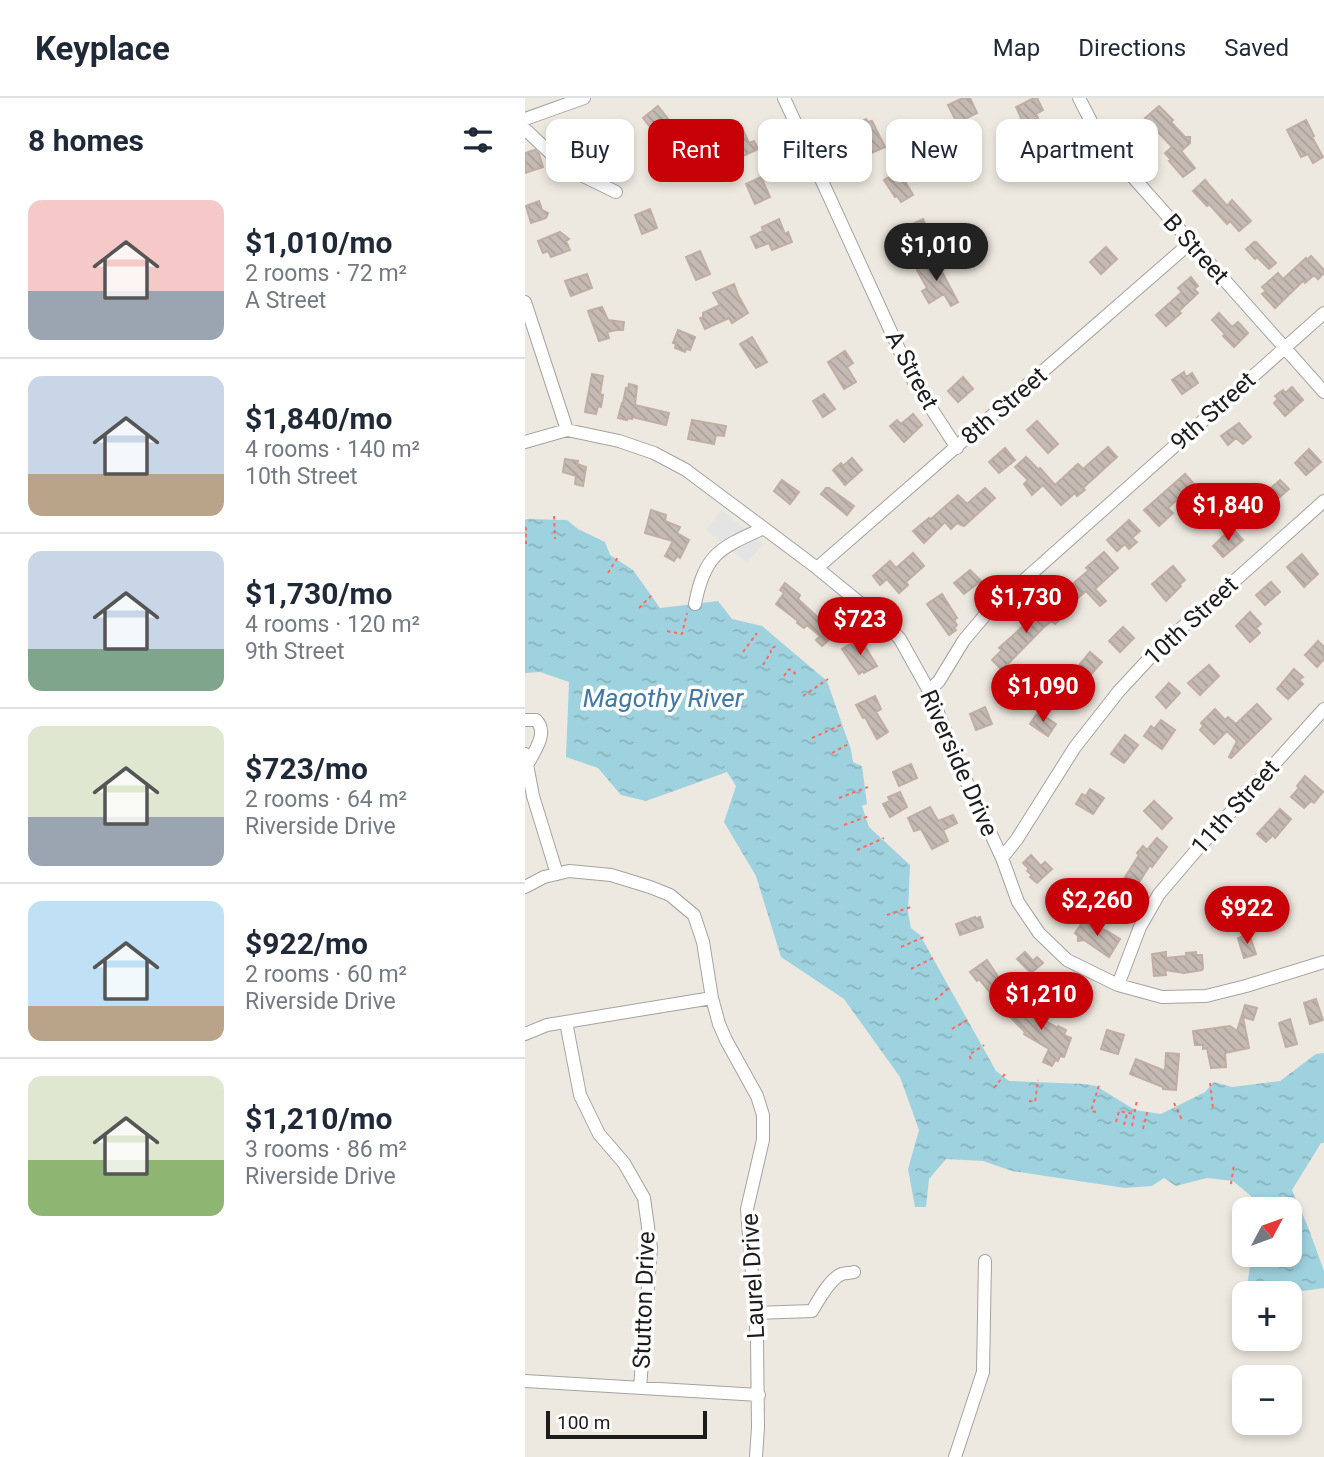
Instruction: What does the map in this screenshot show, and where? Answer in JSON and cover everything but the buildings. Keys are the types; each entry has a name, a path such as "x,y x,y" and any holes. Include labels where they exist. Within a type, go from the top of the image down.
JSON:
{"street":[{"path":"525,119 584,98"},
{"name":"A Street","path":"784,98 914,382 957,447"},
{"name":"B Street","path":"1079,98 1096,131 1116,158 1324,392"},
{"path":"525,129 565,167 616,192"},
{"name":"8th Street","path":"817,568 1190,243"},
{"path":"525,302 567,430"},
{"name":"9th Street","path":"929,691 939,681 964,640 986,614 1324,313"},
{"name":"Riverside Drive","path":"525,442 567,430 619,441 654,453 686,470 817,568 888,626 900,639 929,691 1002,858 1018,902 1039,933 1067,960 1118,985 1163,997 1206,996 1324,962"},
{"name":"10th Street","path":"1002,858 1075,747 1119,691 1158,649 1324,501"},
{"path":"691,608 704,573 715,555 726,545 764,528"},
{"name":"11th Street","path":"1118,985 1140,927 1159,894 1324,709"},
{"path":"525,720 536,720 540,724 540,741 526,760 533,796 557,874"},
{"name":"Laurel Drive","path":"525,887 544,877 569,872 611,875 670,895 694,915 699,927 719,1024 757,1096 763,1115 763,1140 747,1209 759,1395 756,1457"},
{"path":"525,1034 566,1022 712,998"},
{"name":"Stutton Drive","path":"566,1022 580,1095 599,1134 624,1163 644,1198 651,1248 640,1388"},
{"path":"955,1457 982,1372 985,1261"},
{"path":"755,1313 812,1311 837,1277 842,1273 853,1272"},
{"path":"525,1381 759,1395"}],"path":[{"path":"554,516 555,539"},
{"path":"525,527 526,544"},
{"path":"608,573 618,557"},
{"path":"639,608 652,595"},
{"path":"667,631 682,634 691,608"},
{"path":"743,652 757,633"},
{"path":"763,665 771,652 770,649 776,646"},
{"path":"792,677 795,673 792,671 793,667"},
{"path":"784,676 789,669 792,671"},
{"path":"803,696 828,679"},
{"path":"812,738 843,724"},
{"path":"832,753 850,743"},
{"path":"839,798 868,787"},
{"path":"844,825 869,816"},
{"path":"857,850 884,838"},
{"path":"887,915 911,907"},
{"path":"901,947 924,937"},
{"path":"911,969 935,957"},
{"path":"935,1000 950,987"},
{"path":"952,1028 969,1018"},
{"path":"971,1059 968,1055 984,1045"},
{"path":"994,1088 1005,1074"},
{"path":"1029,1101 1035,1102 1038,1080"},
{"path":"1210,1083 1213,1108"},
{"path":"1091,1111 1100,1085"},
{"path":"1132,1126 1137,1100"},
{"path":"1174,1103 1183,1122"},
{"path":"1143,1129 1148,1109"},
{"path":"1087,1110 1096,1112"},
{"path":"1116,1122 1119,1111 1134,1114"},
{"path":"1124,1125 1127,1112"},
{"path":"1231,1184 1234,1164"}],"shaded area":[{"path":"721,510 763,543 748,563 706,530"}],"water":[{"name":"Magothy River","path":"525,520 567,520 578,529 605,542 610,555 633,570 660,608 718,601 732,619 762,626 827,681 853,762 862,766 867,804 862,806 869,827 910,865 908,912 911,928 920,935 996,1071 1009,1081 1096,1086 1135,1110 1161,1114 1205,1092 1214,1082 1232,1087 1280,1081 1316,1054 1324,1053 1324,1143 1321,1143 1292,1190 1295,1197 1251,1197 1233,1181 1207,1178 1176,1186 1164,1178 1152,1186 1125,1188 1012,1171 983,1161 946,1159 929,1179 926,1207 915,1207 908,1169 919,1130 900,1077 844,999 781,957 756,876 724,822 736,786 727,772 646,801 621,795 598,768 566,757 569,682 540,672 525,673"},
{"name":"Magothy River","path":"1302,1213 1324,1271 1324,1288 1303,1291 1302,1281 1248,1281 1250,1267 1302,1267"}]}
